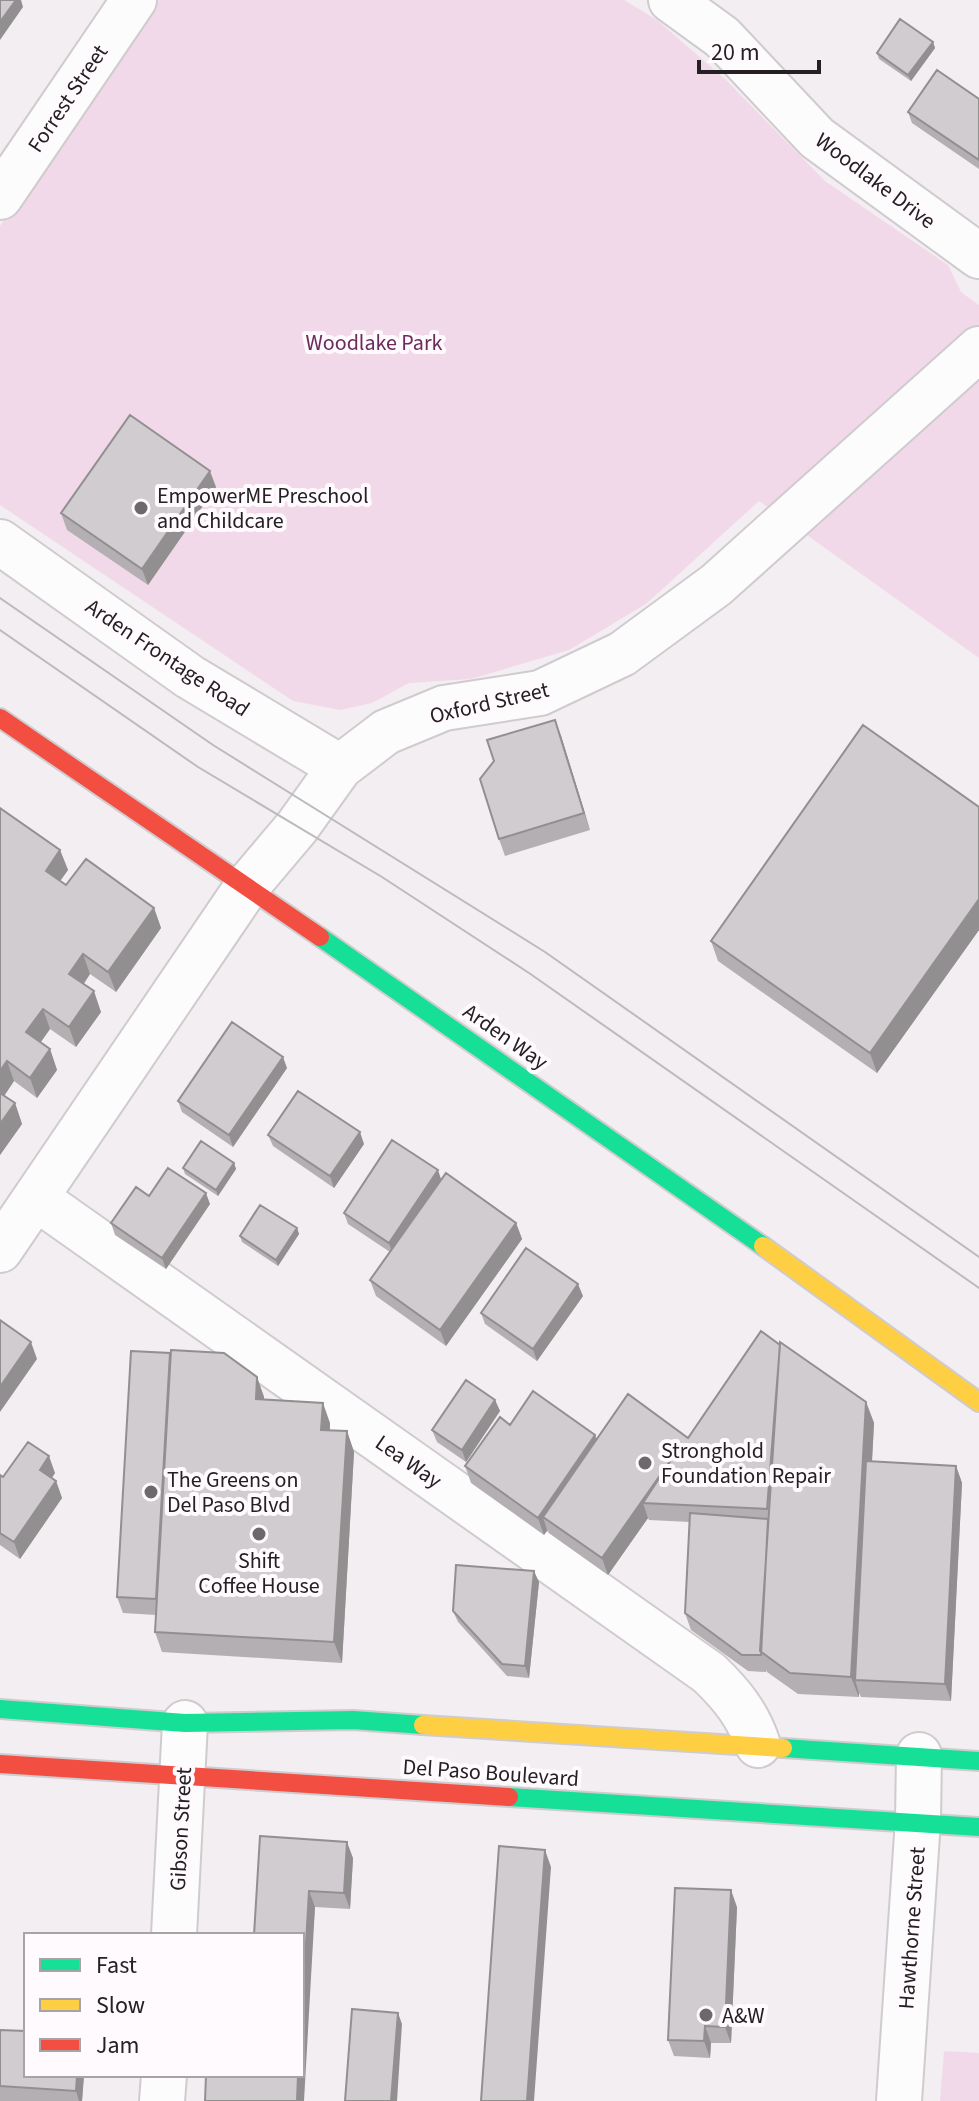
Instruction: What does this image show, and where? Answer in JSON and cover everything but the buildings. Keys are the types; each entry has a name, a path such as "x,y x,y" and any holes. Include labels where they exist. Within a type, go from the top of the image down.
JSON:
{"main road":[{"name":"Arden Way","path":"0,718 248,885 804,1274 979,1402"},
{"name":"Del Paso Boulevard","path":"0,1709 185,1723 353,1720 979,1761"},
{"name":"Del Paso Boulevard","path":"0,1764 438,1794 918,1820 979,1827"}],"street":[{"name":"Forrest Street","path":"0,197 134,0"},
{"name":"Woodlake Drive","path":"671,0 722,37 817,138 979,256"},
{"name":"Oxford Street","path":"0,1250 248,885 297,827 340,767 386,732 444,708 540,693 622,654 716,585 979,349"},
{"name":"Arden Frontage Road","path":"0,542 190,677 340,767"},
{"name":"Lea Way","path":"36,1198 709,1673 750,1720 758,1745"},
{"name":"Gibson Street","path":"174,1933 185,1723"},
{"name":"Hawthorne Street","path":"899,2101 918,1820 919,1755"},
{"path":"162,2101 164,2077"}],"green space":[{"name":"Woodlake Park","path":"159,0 624,0 657,20 725,79 825,181 948,265 961,292 979,305 979,658 759,501 646,604 569,650 471,679 409,683 372,703 340,710 293,701 0,505 0,226"},
{"path":"944,2051 979,2053 979,2101 940,2101"}],"tram line":[{"path":"0,598 213,745 545,952 979,1257"},
{"path":"0,630 198,767 382,877 529,973 979,1288"}],"traffic: fast":[{"path":"320,937 763,1246"},
{"path":"0,1709 185,1723 353,1720 423,1725"},
{"path":"783,1748 979,1761"},
{"path":"509,1797 979,1827"}],"traffic: slow":[{"path":"763,1246 979,1402"},
{"path":"423,1725 783,1748"}],"traffic: jam":[{"path":"0,718 320,937"},
{"path":"0,1764 509,1797"}],"place":[{"name":"EmpowerME Preschool and Childcare","path":"141,508"},
{"name":"Stronghold Foundation Repair","path":"645,1463"},
{"name":"The Greens on Del Paso Blvd","path":"151,1492"},
{"name":"Shift Coffee House","path":"259,1534"},
{"name":"A&W","path":"706,2015"}]}
